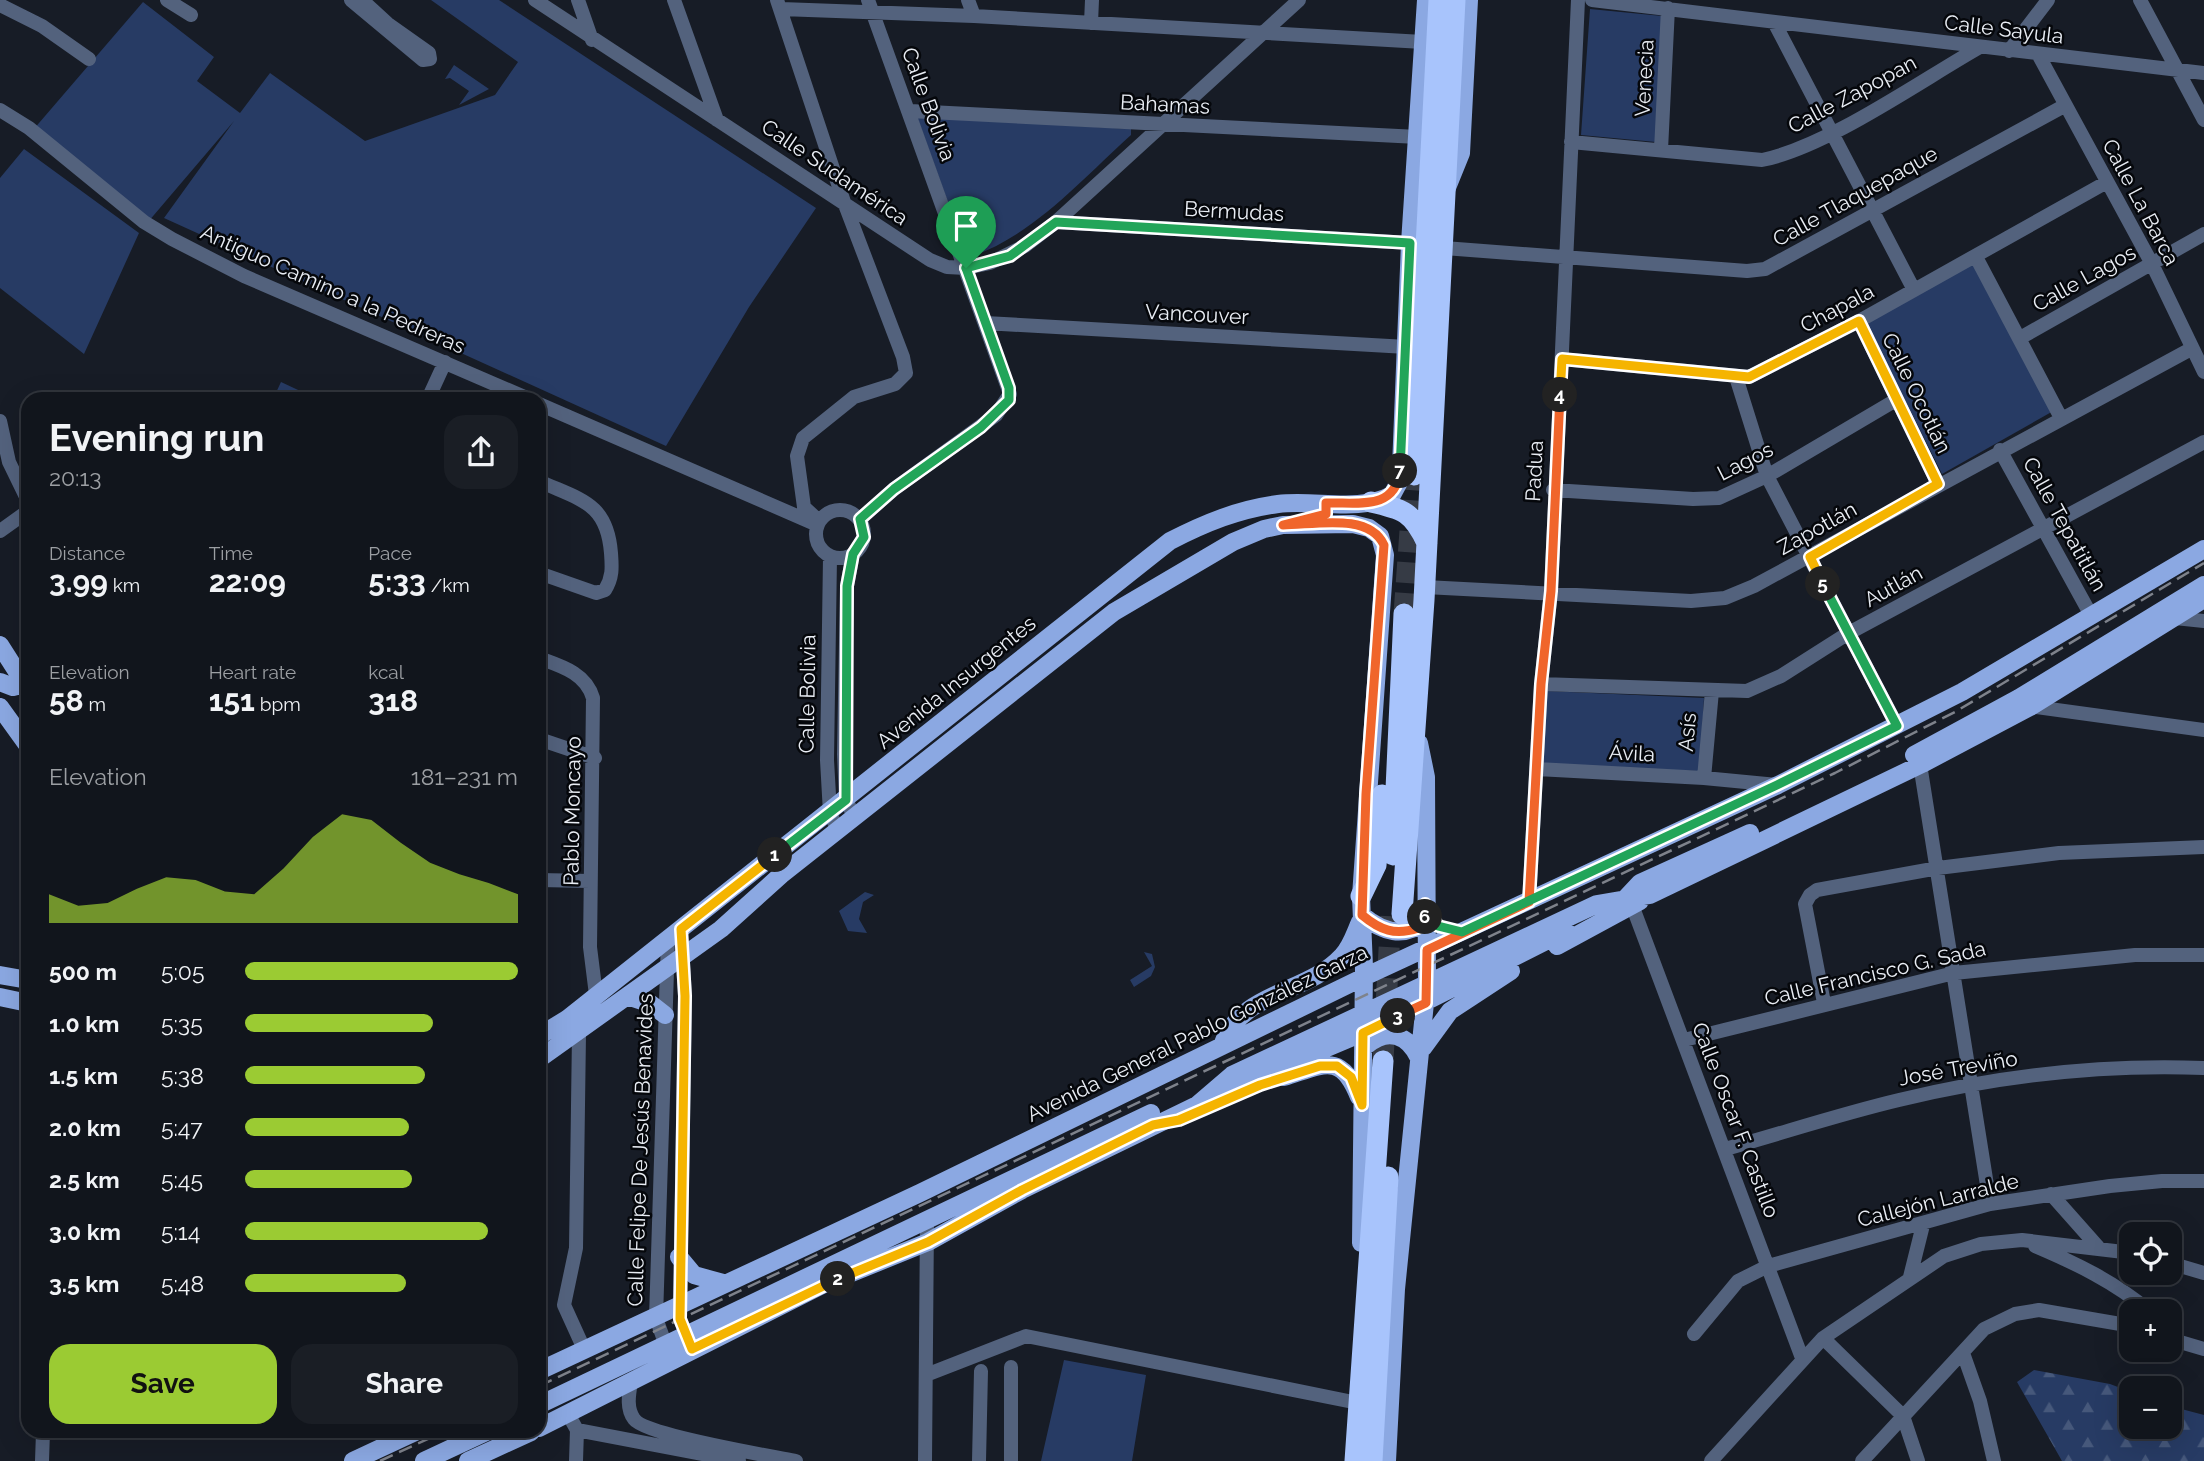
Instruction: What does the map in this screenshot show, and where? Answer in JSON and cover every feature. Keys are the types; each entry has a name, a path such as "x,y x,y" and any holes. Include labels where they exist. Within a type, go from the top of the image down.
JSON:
{"highway":[{"path":"1404,614 1399,711 1397,913 1417,733 1444,248 1444,63 1438,0"},
{"path":"1414,475 1430,171 1455,0"},
{"path":"1409,280 1415,258 1419,195 1430,171"},
{"path":"1371,502 1408,513 1419,524 1427,545"},
{"path":"1362,906 1376,865 1384,777 1399,711"},
{"path":"1355,1461 1365,1287 1389,1061 1373,1461"}],"main road":[{"path":"1371,502 1392,495 1399,482 1410,243 1426,0"},
{"path":"1446,190 1461,153 1469,0"},
{"name":"Avenida Insurgentes","path":"546,1031 830,813 1170,541 1197,527 1244,510 1280,503 1371,502"},
{"path":"1283,525 1326,514 1326,503"},
{"name":"Avenida Insurgentes","path":"546,1055 579,1034 666,967 721,929 781,875 1087,631 1121,607 1202,559 1243,538 1283,525 1353,524 1368,528 1380,536 1385,555 1362,906"},
{"path":"1197,527 1193,547 1202,559"},
{"path":"1031,651 1050,648 1092,614 1121,607 1126,588 1165,554 1170,541"},
{"name":"Avenida General Pablo González Garza","path":"546,1368 680,1307 723,1283 882,1211 1364,977 1529,902 1897,726 2092,617 2204,549"},
{"path":"1363,1040 1426,1003 1495,973 1630,901 1650,895 2024,703 2170,613 2204,585"},
{"path":"2170,613 2204,599"},
{"path":"0,645 21,676"},
{"path":"0,682 13,687 21,686"},
{"path":"0,707 21,736"},
{"path":"1387,1461 1397,1277 1427,983 1426,777 1417,733"},
{"path":"1630,901 1640,883 1919,759"},
{"path":"689,1342 928,1242 1022,1190 1197,1105 1232,1075 1462,966 1597,904 1630,901"},
{"path":"1362,906 1375,926 1397,933 1418,928 1425,913"},
{"path":"1362,906 1364,977 1361,1271 1365,1287"},
{"path":"1222,1046 1237,1017 1252,1006 1324,970 1342,957 1362,906"},
{"path":"1425,913 1438,926 1462,932"},
{"path":"1462,966 1495,973"},
{"path":"1420,1056 1430,1035 1450,1011 1495,973"},
{"path":"0,975 21,979"},
{"path":"627,996 651,1004 665,1015"},
{"path":"0,997 21,1002"},
{"path":"546,1402 689,1342 927,1221 1192,1094 1232,1088 1382,1035 1398,1035 1409,1042 1420,1056"},
{"path":"1153,1125 1179,1120 1260,1085 1320,1066 1337,1066 1347,1072 1362,1105"},
{"path":"679,1257 694,1275 723,1283"},
{"path":"559,1423 631,1382 670,1351 680,1307"},
{"path":"559,1423 561,1408 670,1351"},
{"path":"353,1461 402,1438"},
{"path":"424,1461 473,1438"},
{"path":"468,1461 518,1438"}],"street":[{"path":"167,0 191,15"},
{"path":"351,0 423,60 430,60 429,53 388,24 362,0"},
{"name":"Calle Sudamérica","path":"536,0 592,40 930,260 947,267 966,268 1010,256 1056,222 1299,0"},
{"path":"578,0 592,40"},
{"path":"674,0 717,120"},
{"path":"968,0 974,16"},
{"path":"1090,23 1091,0"},
{"name":"Padua","path":"1529,902 1541,684 1551,591 1553,490 1562,359 1578,0"},
{"name":"Calle Sayula","path":"1592,0 2204,73"},
{"path":"1733,16 1735,0"},
{"path":"2009,51 2048,0"},
{"path":"2140,0 2204,120"},
{"path":"0,5 42,26 89,59"},
{"path":"818,523 804,507 797,456 803,438 854,397 895,384 906,373 903,357 844,202 779,5 871,7 974,16 1423,42"},
{"name":"Calle Bolivia","path":"860,519 894,489 988,421 1009,400 1009,388 911,111 871,7"},
{"name":"Venecia","path":"1661,150 1668,8"},
{"path":"1774,22 1914,290"},
{"name":"Calle Zapopan","path":"1571,142 1762,160 1832,133 1980,47"},
{"name":"Calle La Barca","path":"2038,54 2152,264 2204,372"},
{"name":"Calle Tlaquepaque","path":"1444,248 1565,255 1747,271 1765,269 2064,106"},
{"name":"Antiguo Camino a la Pedreras","path":"0,110 29,128 144,222 172,239 244,276 513,392"},
{"name":"Bahamas","path":"911,111 1418,137"},
{"name":"Chapala","path":"1562,359 1736,377 1761,372 1976,257 2107,182"},
{"name":"Bermudas","path":"1056,222 1410,243"},
{"name":"Calle Lagos","path":"2020,338 2204,234"},
{"path":"1976,257 2061,418"},
{"name":"Calle Ocotlán","path":"1859,321 1938,484"},
{"name":"Vancouver","path":"985,323 1406,347"},
{"name":"Zapotlán","path":"1425,587 1551,591 1709,601 1725,598 1810,557 2000,450 2191,349"},
{"path":"431,392 445,362"},
{"path":"1736,377 1767,476 1847,635 1897,726"},
{"name":"Lagos","path":"1553,490 1693,499 1719,498 1767,476 1896,400"},
{"path":"546,407 818,523"},
{"path":"0,421 9,462 21,487"},
{"name":"Autlán","path":"1541,684 1747,691 1766,684 1847,635 2204,442"},
{"name":"Calle Tepatitlán","path":"2000,450 2092,617"},
{"path":"546,484 586,503 605,522 609,531 612,569 605,590 586,592 546,576"},
{"path":"841,510 860,519 864,537 853,554 830,557 817,539 818,523 825,515 841,510"},
{"path":"0,531 21,516"},
{"name":"Calle Bolivia","path":"853,554 847,586 846,800 855,818"},
{"name":"Calle Bolivia","path":"830,557 827,760 830,813 838,831"},
{"path":"2170,613 2204,621"},
{"name":"Pablo Moncayo","path":"546,661 572,671 590,690 593,698 595,758 590,881 591,961 596,995"},
{"name":"Asís","path":"1704,778 1712,691"},
{"path":"2024,703 2204,730"},
{"path":"546,741 595,758"},
{"path":"1919,759 1990,1204"},
{"name":"Ávila","path":"1537,769 1724,779 1777,785"},
{"path":"1724,779 1741,802"},
{"path":"1824,1003 1805,904 1817,890 1938,868 2059,853 2204,848"},
{"path":"546,880 590,881"},
{"name":"Calle Oscar F. Castillo","path":"1630,901 1802,1358"},
{"name":"Calle Felipe De Jesús Benavides","path":"674,934 682,956 685,996 679,1257 680,1307 689,1342"},
{"name":"Calle Felipe De Jesús Benavides","path":"670,1351 656,1318 666,967 674,934"},
{"name":"Calle Francisco G. Sada","path":"1684,1040 1824,1003 1954,973 2013,964 2135,955 2204,955"},
{"path":"579,1034 576,1248 564,1305 584,1349"},
{"name":"José Treviño","path":"1725,1149 1899,1100 1970,1086 2060,1072 2142,1066 2204,1068"},
{"name":"Callejón Larralde","path":"1693,1334 1738,1281 1768,1266 1923,1225 1990,1204 2162,1181 2204,1181"},
{"path":"2051,1194 2098,1247"},
{"path":"925,1461 927,1221"},
{"path":"1910,1277 1923,1225"},
{"path":"2022,1240 2080,1265 2136,1299"},
{"path":"1711,1461 1823,1338 1944,1256 1981,1244 2022,1240 2119,1251"},
{"path":"2182,1267 2204,1273"},
{"path":"1862,1461 1984,1329 1998,1320 2030,1310 2119,1324"},
{"path":"926,1374 1027,1336 1358,1403"},
{"path":"1823,1338 1903,1416 1918,1461"},
{"path":"2182,1342 2204,1349"},
{"path":"1962,1353 1980,1401 1994,1461"},
{"path":"1011,1461 1012,1367"},
{"path":"979,1461 981,1371"},
{"path":"631,1382 629,1406 638,1433"},
{"path":"559,1423 638,1433 694,1446 787,1460"},
{"path":"559,1423 576,1461"},
{"path":"42,1461 43,1438"},
{"path":"461,1461 465,1442"},
{"path":"694,1446 739,1461"}],"green space":[{"path":"431,0 499,0 816,208 749,307 666,446 164,218 234,121 148,222 33,130 143,2 214,57 197,81 240,113 270,73 365,141 495,95 518,62"},
{"path":"1590,9 1662,16 1656,142 1581,135"},
{"path":"454,65 489,89 459,105 469,91 450,78 445,79"},
{"path":"917,117 1131,129 1131,135 1038,219 996,246 973,256 966,252"},
{"path":"24,149 139,233 84,354 0,288 0,178"},
{"path":"1976,261 2055,410 1942,474 1866,322"},
{"path":"281,382 302,392 276,392"},
{"path":"1546,691 1704,698 1700,771 1541,767"},
{"path":"865,892 874,895 863,902 859,919 867,933 848,931 839,911"},
{"path":"1144,952 1152,954 1155,967 1151,976 1134,987 1130,980 1152,966"},
{"path":"1064,1360 1146,1375 1132,1461 1041,1461"},
{"path":"2034,1370 2119,1387 2119,1439 2182,1439 2182,1409 2204,1415 2204,1461 2062,1461 2017,1382"}],"tunnel":[{"path":"1404,614 1414,475"},
{"path":"1383,1061 1391,913"}],"railway":[{"path":"546,1383 1835,773 1955,712 2204,563"},
{"path":"380,1461 430,1438"}],"route":[{"path":"966,268 1009,388 1009,400 981,427 894,489 860,519 864,537 862,544 853,554 847,586 844,754 846,800 681,929 685,996 680,1319 692,1349 822,1285 892,1259 928,1242 1022,1190 1153,1125 1179,1120 1260,1085 1320,1066 1337,1066 1343,1068 1351,1077 1362,1105 1363,1033 1426,1003 1427,950 1529,902 1541,684 1551,591 1553,490 1562,359 1749,377 1859,321 1938,484 1810,557 1847,635 1897,726 1777,785 1529,902 1462,932 1449,931 1438,926 1425,904 1425,921 1418,928 1397,933 1375,926 1362,915 1361,897 1384,545 1375,532 1353,524 1283,525 1326,514 1326,503 1371,502 1386,498 1397,489 1401,467 1410,243 1056,222 1010,256 966,268"}]}
